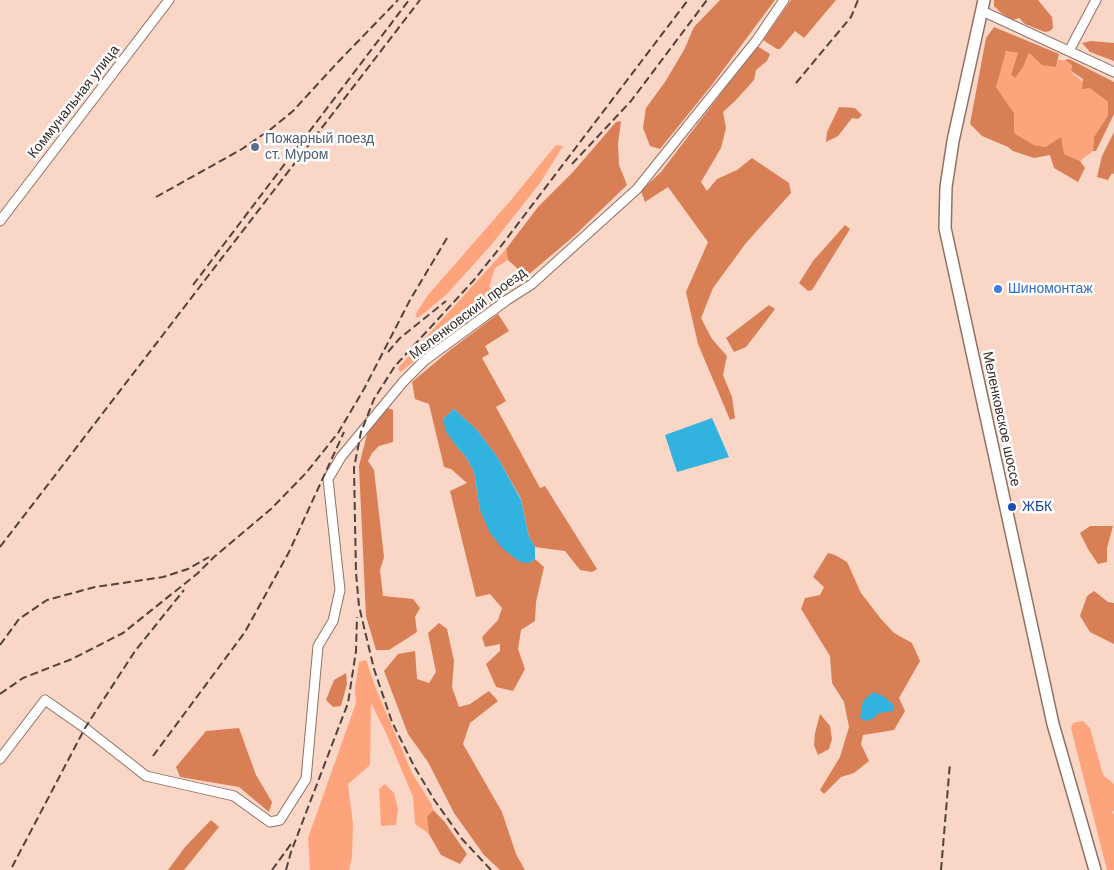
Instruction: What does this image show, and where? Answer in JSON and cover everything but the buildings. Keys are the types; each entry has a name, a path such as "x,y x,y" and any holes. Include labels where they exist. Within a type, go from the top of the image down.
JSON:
{"main road":[{"name":"Меленковское шоссе","path":"983,5 953,141 946,187 945,228 1053,724 1095,870"}],"street":[{"name":"Коммунальная улица","path":"0,221 169,0"},
{"name":"Меленковский проезд","path":"0,759 45,700 85,728 146,776 234,796 270,822 280,820 306,779 318,646 333,621 340,590 328,479 341,457 402,382 426,360 507,300 532,284 637,189 756,41 784,0"},
{"path":"1069,51 1096,0"},
{"path":"983,5 1069,51 1114,72"}],"shaded area":[{"path":"720,0 775,0 711,86 660,149 650,146 643,128 646,108 665,82 684,50 694,27"},
{"path":"791,0 836,0 804,38 795,31 780,49 777,49 763,40"},
{"path":"994,0 1038,0 1052,17 1053,28 1045,32 1025,24 1019,18 1013,20 994,6"},
{"path":"994,27 1059,54 1056,67 1042,65 1029,53 1023,67 1015,78 1011,74 1018,53 1006,51 996,87 1014,113 1014,133 1034,145 1046,147 1061,137 1064,154 1080,161 1085,168 1078,182 1054,168 1050,155 1034,158 1013,151 982,136 970,124 986,38"},
{"path":"1091,41 1114,43 1114,61 1090,52 1082,43"},
{"path":"757,46 770,54 767,61 756,70 754,80 723,112 726,128 721,148 701,182 707,191 717,179 737,170 752,158 789,183 791,193 746,243 713,288 701,318 712,339 727,356 723,375 732,397 735,418 730,420 698,344 686,292 708,242 668,187 645,202 641,191 661,172"},
{"path":"1005,51 1018,53 1011,73 1023,67 1029,53 1042,64 1056,67 1058,60 1065,60 1072,65 1071,72 1108,102 1108,115 1094,137 1093,151 1080,161 1046,147 1034,145 1014,133 1014,113 996,87"},
{"path":"1069,59 1114,82 1114,114 1096,151 1093,151 1094,137 1108,115 1108,102 1090,88 1082,89 1083,79 1071,71 1072,65 1065,60"},
{"path":"839,107 855,108 862,115 858,119 852,118 838,136 826,142 827,132"},
{"path":"621,121 618,144 619,165 627,185 574,236 528,275 520,271 508,260 506,249 538,207 573,172 616,122"},
{"path":"1114,132 1114,174 1112,173 1108,180 1097,177 1102,156"},
{"path":"556,145 563,146 540,183 492,244 446,295 418,318 415,315 428,295"},
{"path":"845,225 850,229 812,290 808,291 799,283 813,261"},
{"path":"506,249 508,260 495,268 489,287 498,291 501,297 400,372 398,368"},
{"path":"769,305 775,309 746,347 734,352 726,338"},
{"path":"498,314 509,331 485,346 489,354 482,358 506,401 496,407 540,488 545,486 597,569 592,572 580,570 565,551 535,547 529,537 521,499 498,458 477,430 454,409 443,419 457,447 466,457 474,472 480,510 529,563 535,559 544,567 536,602 535,621 521,630 518,649 525,669 513,691 496,687 486,664 500,651 500,644 485,647 482,637 498,620 502,608 490,594 476,597 450,491 467,483 451,469 444,467 429,404 415,399 412,382 450,350"},
{"path":"388,408 393,410 393,442 379,446 372,453 368,461 374,470 384,557 380,570 383,596 413,599 420,608 415,617 417,632 389,650 376,650 366,616 359,466 367,434 376,419"},
{"path":"1090,526 1113,526 1107,548 1107,562 1098,564 1080,533"},
{"path":"828,553 847,562 861,593 894,633 912,643 920,661 899,698 905,711 894,730 863,735 861,744 869,761 854,773 841,777 824,794 820,790 840,757 849,727 844,702 832,683 830,656 801,609 805,598 820,595 824,587 813,577"},
{"path":"1094,591 1108,602 1114,603 1114,644 1090,632 1080,616 1087,596"},
{"path":"439,623 447,629 454,661 452,687 459,707 470,704 489,691 498,701 470,723 463,744 502,812 516,854 525,870 500,870 484,855 454,813 428,762 408,734 384,671 398,654 415,651 417,679 429,683 436,672 428,633"},
{"path":"366,660 376,689 412,773 432,805 433,810 427,817 429,834 415,824 413,797 371,703 370,765 348,784 353,824 352,857 349,870 310,870 308,838 356,703 355,689 359,662"},
{"path":"346,673 347,684 341,706 333,707 326,700 334,680"},
{"path":"820,714 830,726 832,739 829,749 818,755 814,745"},
{"path":"1083,721 1090,728 1103,775 1114,784 1114,810 1112,813 1114,814 1114,870 1107,870 1071,728 1073,723"},
{"path":"239,728 256,775 272,802 269,812 239,787 180,777 176,767 206,731"},
{"path":"385,784 394,793 398,809 396,825 381,826 379,789"},
{"path":"433,810 444,821 467,854 460,864 441,855 429,834 427,817"},
{"path":"211,820 219,827 184,870 168,870 185,847"}],"water":[{"path":"454,409 477,430 498,458 521,500 529,537 535,547 535,559 529,563 520,562 503,549 490,533 480,510 474,472 466,457 446,432 443,419"},
{"path":"712,418 729,457 677,472 665,435"},
{"path":"873,692 883,696 894,705 893,711 879,713 874,718 866,721 860,718 863,701"}],"railway":[{"path":"156,197 242,149 271,129 293,111 398,0"},
{"path":"193,285 409,0"},
{"path":"0,547 420,0"},
{"path":"491,870 462,839 435,801 414,766 392,722 374,669 359,606 356,573 354,468 361,432 374,399 395,366 474,280 688,0"},
{"path":"572,164 631,101 707,0"},
{"path":"796,83 851,17 858,0"},
{"path":"0,694 23,678 72,659 123,633 198,573 271,509 306,473 338,433 364,389 410,300 447,238"},
{"path":"388,352 400,338 446,301"},
{"path":"153,756 245,632 289,552 344,432"},
{"path":"0,645 19,619 47,600 95,587 163,577 188,569 209,557"},
{"path":"12,867 85,728 135,651 184,590"},
{"path":"286,870 291,852 348,703 356,651 357,617"},
{"path":"941,870 950,763"},
{"path":"272,870 291,844"}],"place":[{"name":"Пожарный поезд ст. Муром","path":"255,147"},
{"name":"Шиномонтаж","path":"998,289"},
{"name":"ЖБК","path":"1012,507"}]}
